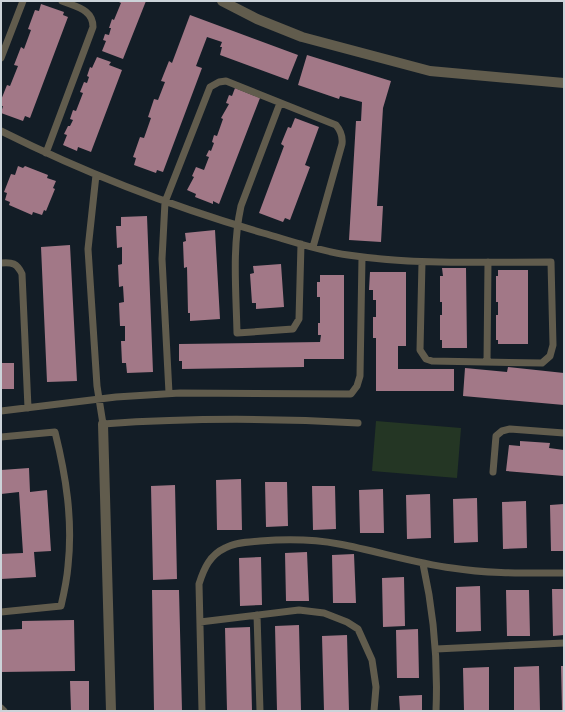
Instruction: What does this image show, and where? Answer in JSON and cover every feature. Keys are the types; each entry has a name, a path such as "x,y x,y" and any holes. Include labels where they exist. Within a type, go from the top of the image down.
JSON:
{"street":[{"path":"222,1 257,19 302,37 430,71 564,83"},
{"path":"103,424 112,711"}],"lane":[{"path":"1,58 23,1"},
{"path":"46,153 93,27 91,16 88,12 62,1"},
{"path":"169,393 162,259 165,202 210,87 219,82 226,81 336,125 342,134 342,144 313,247"},
{"path":"280,103 241,206 237,226 235,249 237,333 293,329 299,319 301,244"},
{"path":"1,131 96,175 165,202 237,226 313,247 362,257 422,262 551,262 553,345 550,356 542,363 432,361 423,356 420,350 422,262"},
{"path":"96,175 88,249 99,399 103,424 210,418 308,420 358,423"},
{"path":"1,411 99,399 169,393 351,394 357,386 360,376 362,257"},
{"path":"1,263 8,262 16,264 22,274 28,408"},
{"path":"487,362 488,262"},
{"path":"493,472 496,436 502,431 510,429 564,433"},
{"path":"1,437 55,432 67,491 70,542 68,568 61,606 1,612"},
{"path":"202,711 199,584 202,574 212,557 233,544 275,540 317,541 359,548 423,564 482,572 564,573"},
{"path":"423,564 432,613 436,649 436,711"},
{"path":"200,622 286,611 312,611 335,616 358,629 372,660 376,687 374,711"},
{"path":"257,615 260,711"},
{"path":"436,649 564,643"},
{"path":"1,708 4,711"}],"green space":[{"path":"376,421 461,428 457,478 372,471"}],"building":[{"path":"117,1 146,1 123,59 102,51 106,41 103,40 105,34 109,35 111,28 109,28 112,19 114,20 121,3"},
{"path":"41,4 64,12 63,15 68,17 30,118 25,116 23,121 1,113 3,106 1,106 1,100 7,85 10,86 18,66 14,65 21,47 24,49 31,30 28,29 35,10 39,11"},
{"path":"190,15 298,55 288,80 220,55 222,47 220,47 222,42 207,37 196,66 202,68 163,172 157,170 156,173 134,165 136,158 133,157 140,137 144,138 151,118 148,117 154,99 158,100 165,82 161,81 169,61 172,63"},
{"path":"307,55 391,81 383,108 377,206 383,206 381,242 349,240 356,121 361,121 362,102 340,96 339,99 298,85"},
{"path":"97,57 111,62 109,65 122,70 91,152 78,147 77,151 63,145 67,135 64,134 73,120 70,119 73,110 76,111 83,93 80,92 84,82 87,83 89,77 87,76 90,67 92,68"},
{"path":"235,88 260,98 219,204 213,201 213,204 195,197 196,194 187,190 194,177 192,176 196,167 204,170 209,157 206,156 209,150 211,151 214,143 212,142 214,135 217,136 223,119 221,118 229,104 226,103 229,95 232,96"},
{"path":"295,118 319,127 305,165 310,167 290,220 285,218 283,222 259,213 284,146 281,144 288,127 291,128"},
{"path":"18,166 23,168 25,166 48,175 47,178 56,181 53,188 55,189 46,211 44,210 42,215 33,212 32,215 9,205 10,202 5,200 7,193 4,192 11,174 15,175"},
{"path":"147,216 153,372 127,373 126,363 122,363 121,341 125,341 125,326 120,326 119,303 124,302 123,286 119,287 118,265 122,264 122,247 117,248 116,226 121,226 121,217"},
{"path":"215,230 220,319 190,321 190,313 188,313 187,267 184,268 183,242 186,241 185,233"},
{"path":"70,245 77,381 47,382 41,247"},
{"path":"281,264 284,307 256,309 256,303 252,303 250,274 254,273 253,266"},
{"path":"442,268 466,268 467,348 442,348 442,340 440,340 440,315 442,315 442,302 440,302 440,276 443,276"},
{"path":"498,270 528,270 528,344 498,344 498,340 496,340 496,315 498,315 498,302 496,302 496,276 498,276"},
{"path":"370,272 406,272 406,346 398,346 398,369 454,369 454,391 376,391 376,338 373,338 373,317 376,317 376,300 373,300 373,290 369,290"},
{"path":"320,275 344,275 344,359 304,359 304,367 182,369 182,361 179,361 179,344 320,342 321,335 318,335 318,323 320,323 320,297 317,297 317,282 320,282"},
{"path":"1,363 14,363 14,389 1,389"},
{"path":"508,367 564,373 564,405 463,396 465,368 507,372"},
{"path":"520,441 550,443 549,448 564,450 564,476 506,471 509,445 520,446"},
{"path":"29,468 30,492 47,490 51,551 34,552 36,577 1,579 1,554 23,553 19,492 1,494 1,470"},
{"path":"241,479 242,530 217,530 216,480"},
{"path":"265,482 287,482 288,526 266,527"},
{"path":"175,485 177,579 153,580 151,486"},
{"path":"312,486 335,486 336,529 313,530"},
{"path":"383,489 384,533 360,533 359,490"},
{"path":"430,494 431,538 407,539 406,495"},
{"path":"477,498 478,542 454,543 453,499"},
{"path":"526,501 527,548 503,549 502,502"},
{"path":"564,504 564,551 551,551 550,505"},
{"path":"307,552 309,601 286,601 285,553"},
{"path":"354,554 356,603 333,603 332,555"},
{"path":"261,557 262,605 240,606 239,558"},
{"path":"404,577 405,626 383,627 382,578"},
{"path":"480,586 481,631 456,632 456,587"},
{"path":"552,589 564,589 564,635 553,636"},
{"path":"152,590 179,590 182,711 154,711"},
{"path":"506,590 529,590 530,636 507,636"},
{"path":"74,620 75,671 1,672 1,630 22,629 22,621"},
{"path":"299,625 301,711 277,711 275,626"},
{"path":"250,627 252,711 227,711 225,628"},
{"path":"418,629 419,678 397,678 396,630"},
{"path":"347,635 349,711 324,711 322,636"},
{"path":"539,666 540,711 514,711 514,667"},
{"path":"561,666 564,666 564,711 562,711"},
{"path":"489,667 489,711 464,711 463,668"},
{"path":"70,681 89,681 89,711 71,711"},
{"path":"422,695 422,711 400,711 399,696"}]}
